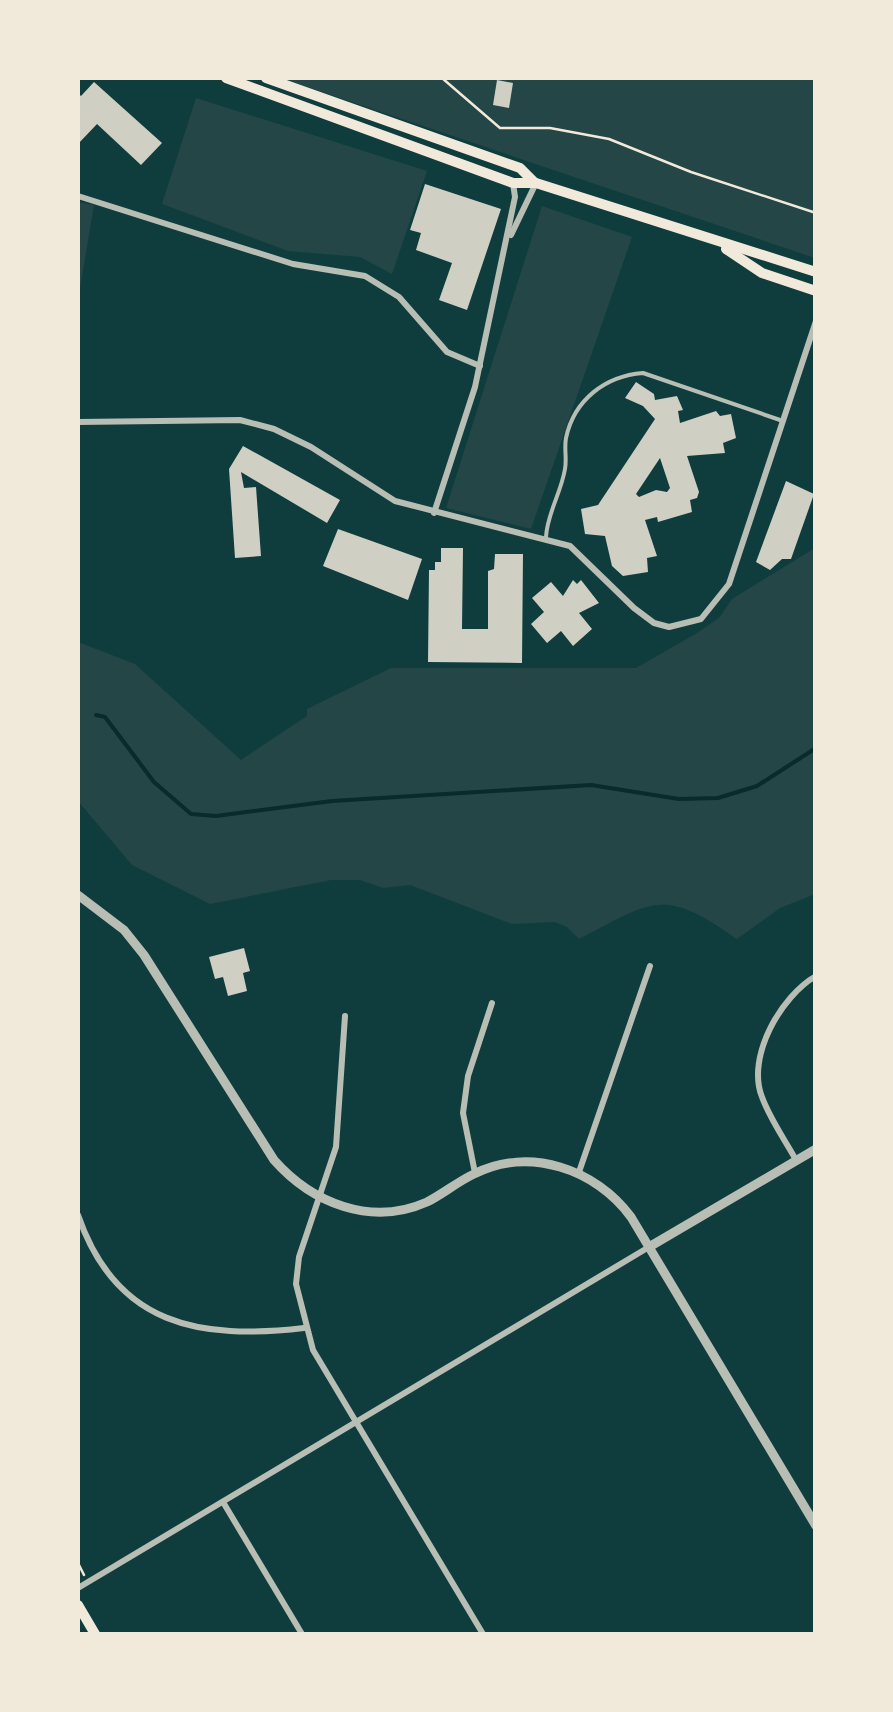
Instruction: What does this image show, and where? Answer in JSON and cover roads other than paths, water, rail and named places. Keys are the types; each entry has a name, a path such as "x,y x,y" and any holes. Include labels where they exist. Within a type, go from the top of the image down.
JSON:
{"main road":[{"path":"226,78 513,182 536,183 816,272"},
{"path":"240,78 261,90"},
{"path":"266,78 520,168 536,183"},
{"path":"717,243 762,272 816,291"},
{"path":"78,1604 96,1634"}],"street":[{"path":"434,513 480,366 489,305 515,196 513,182"},
{"path":"506,245 536,183"},
{"path":"78,196 293,264 364,276 406,303 446,352 480,366"},
{"path":"78,422 240,420 274,429 311,447 362,483 434,513 546,537 582,555 654,624 686,626 701,620 729,584 816,321"},
{"path":"78,895 124,930 274,1160 289,1177 319,1197 343,1208 375,1212 408,1208 475,1173 530,1161 580,1172 622,1204 816,1526"},
{"path":"580,1172 650,966"},
{"path":"796,1160 761,1096 759,1069 780,1006 816,976"},
{"path":"475,1173 463,1112 468,1076 492,1004"},
{"path":"345,1016 336,1147 299,1257 296,1284 304,1328 356,1423 483,1634"},
{"path":"78,1588 816,1148"},
{"path":"78,1215 88,1244 108,1276 150,1311 213,1332 250,1334 304,1328"},
{"path":"223,1502 302,1634"}],"lane":[{"path":"546,537 565,468 571,420 583,401 623,374 643,373 783,421"}],"waterway":[{"path":"96,715 105,717 154,782 191,814 216,816 332,801 591,785 679,799 718,798 757,786 816,748"}]}
